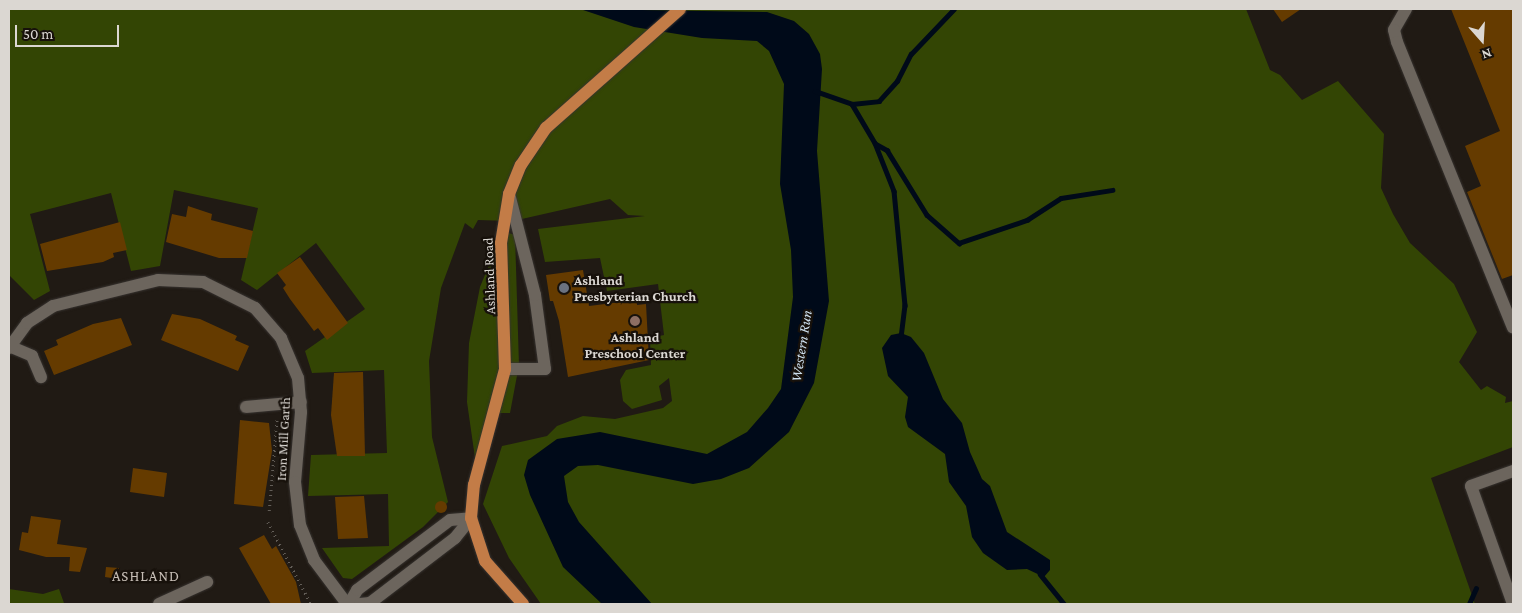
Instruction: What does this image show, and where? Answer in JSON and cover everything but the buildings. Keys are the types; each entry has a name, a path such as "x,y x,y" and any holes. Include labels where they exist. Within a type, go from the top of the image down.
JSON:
{"main road":[{"name":"Ashland Road","path":"471,518 474,485 505,369 501,243 509,194 521,165 546,128 680,9"},
{"path":"471,518 486,561 522,604"}],"street":[{"path":"1406,9 1394,30 1397,42 1513,327"},
{"path":"505,369 545,369 535,295 509,194"},
{"name":"Iron Mill Garth","path":"9,347 38,314 75,298 158,280 203,282 240,298 271,325 295,367 301,402 295,482 300,525 314,560 348,604"},
{"path":"9,347 32,356 41,377"},
{"path":"246,407 301,402"},
{"path":"1513,471 1471,486 1513,604"},
{"path":"348,604 357,590 450,520 471,518"},
{"path":"360,604 370,603 454,538 471,518"},
{"path":"159,604 207,582"}],"path":[{"path":"269,511 278,404"},
{"path":"268,522 311,604"}],"green space":[{"path":"9,9 1246,9 1270,70 1280,75 1302,100 1338,81 1384,134 1381,188 1393,214 1410,243 1454,284 1477,332 1459,362 1481,390 1487,386 1506,397 1505,403 1513,401 1513,447 1431,478 1475,604 541,604 509,558 483,504 502,446 547,436 557,426 583,416 615,419 663,408 672,401 669,378 659,386 662,400 632,409 623,401 620,380 626,370 651,365 650,338 664,335 658,284 607,291 600,258 545,262 538,229 645,216 628,215 610,199 513,221 478,220 473,229 465,223 441,288 429,361 432,437 448,502 423,527 352,579 343,578 322,548 389,546 388,494 308,496 311,455 387,453 384,370 312,373 305,351 365,309 316,243 257,290 241,280 258,208 174,190 160,266 131,271 111,193 30,214 50,291 34,300 9,275"},
{"path":"503,231 515,235 519,365 510,413 492,413 476,465 467,402 469,343 480,287"},
{"path":"9,589 43,594 59,589 64,603 9,604"}],"water":[{"name":"Western Run","path":"580,9 767,12 794,21 809,34 820,54 822,69 817,151 829,301 814,383 789,432 749,468 721,479 693,484 598,465 578,466 564,476 568,502 579,522 652,604 602,604 563,567 530,495 524,475 528,460 557,439 600,432 707,454 747,432 768,408 781,389 793,297 791,250 780,184 784,84 769,51 757,41 702,38 634,27"},
{"path":"901,333 911,337 924,353 943,399 962,423 970,452 982,479 990,486 1007,532 1050,560 1050,570 1044,577 1027,569 1007,570 983,553 972,537 966,506 949,482 945,454 908,427 905,417 908,397 888,376 882,348 891,335"}],"waterway":[{"path":"852,104 879,101 897,81 911,54 954,9"},
{"path":"815,91 852,104 875,143 894,191 905,305 901,336"},
{"path":"876,144 887,150 927,215 959,243 1027,220 1061,198 1112,190"},
{"path":"1040,574 1064,604"},
{"path":"1469,604 1476,588"}],"place":[{"name":"Ashland Presbyterian Church","path":"564,288"},
{"name":"Ashland Preschool Center","path":"635,321"}],"district":[{"name":"ASHLAND","path":"146,577"}]}
